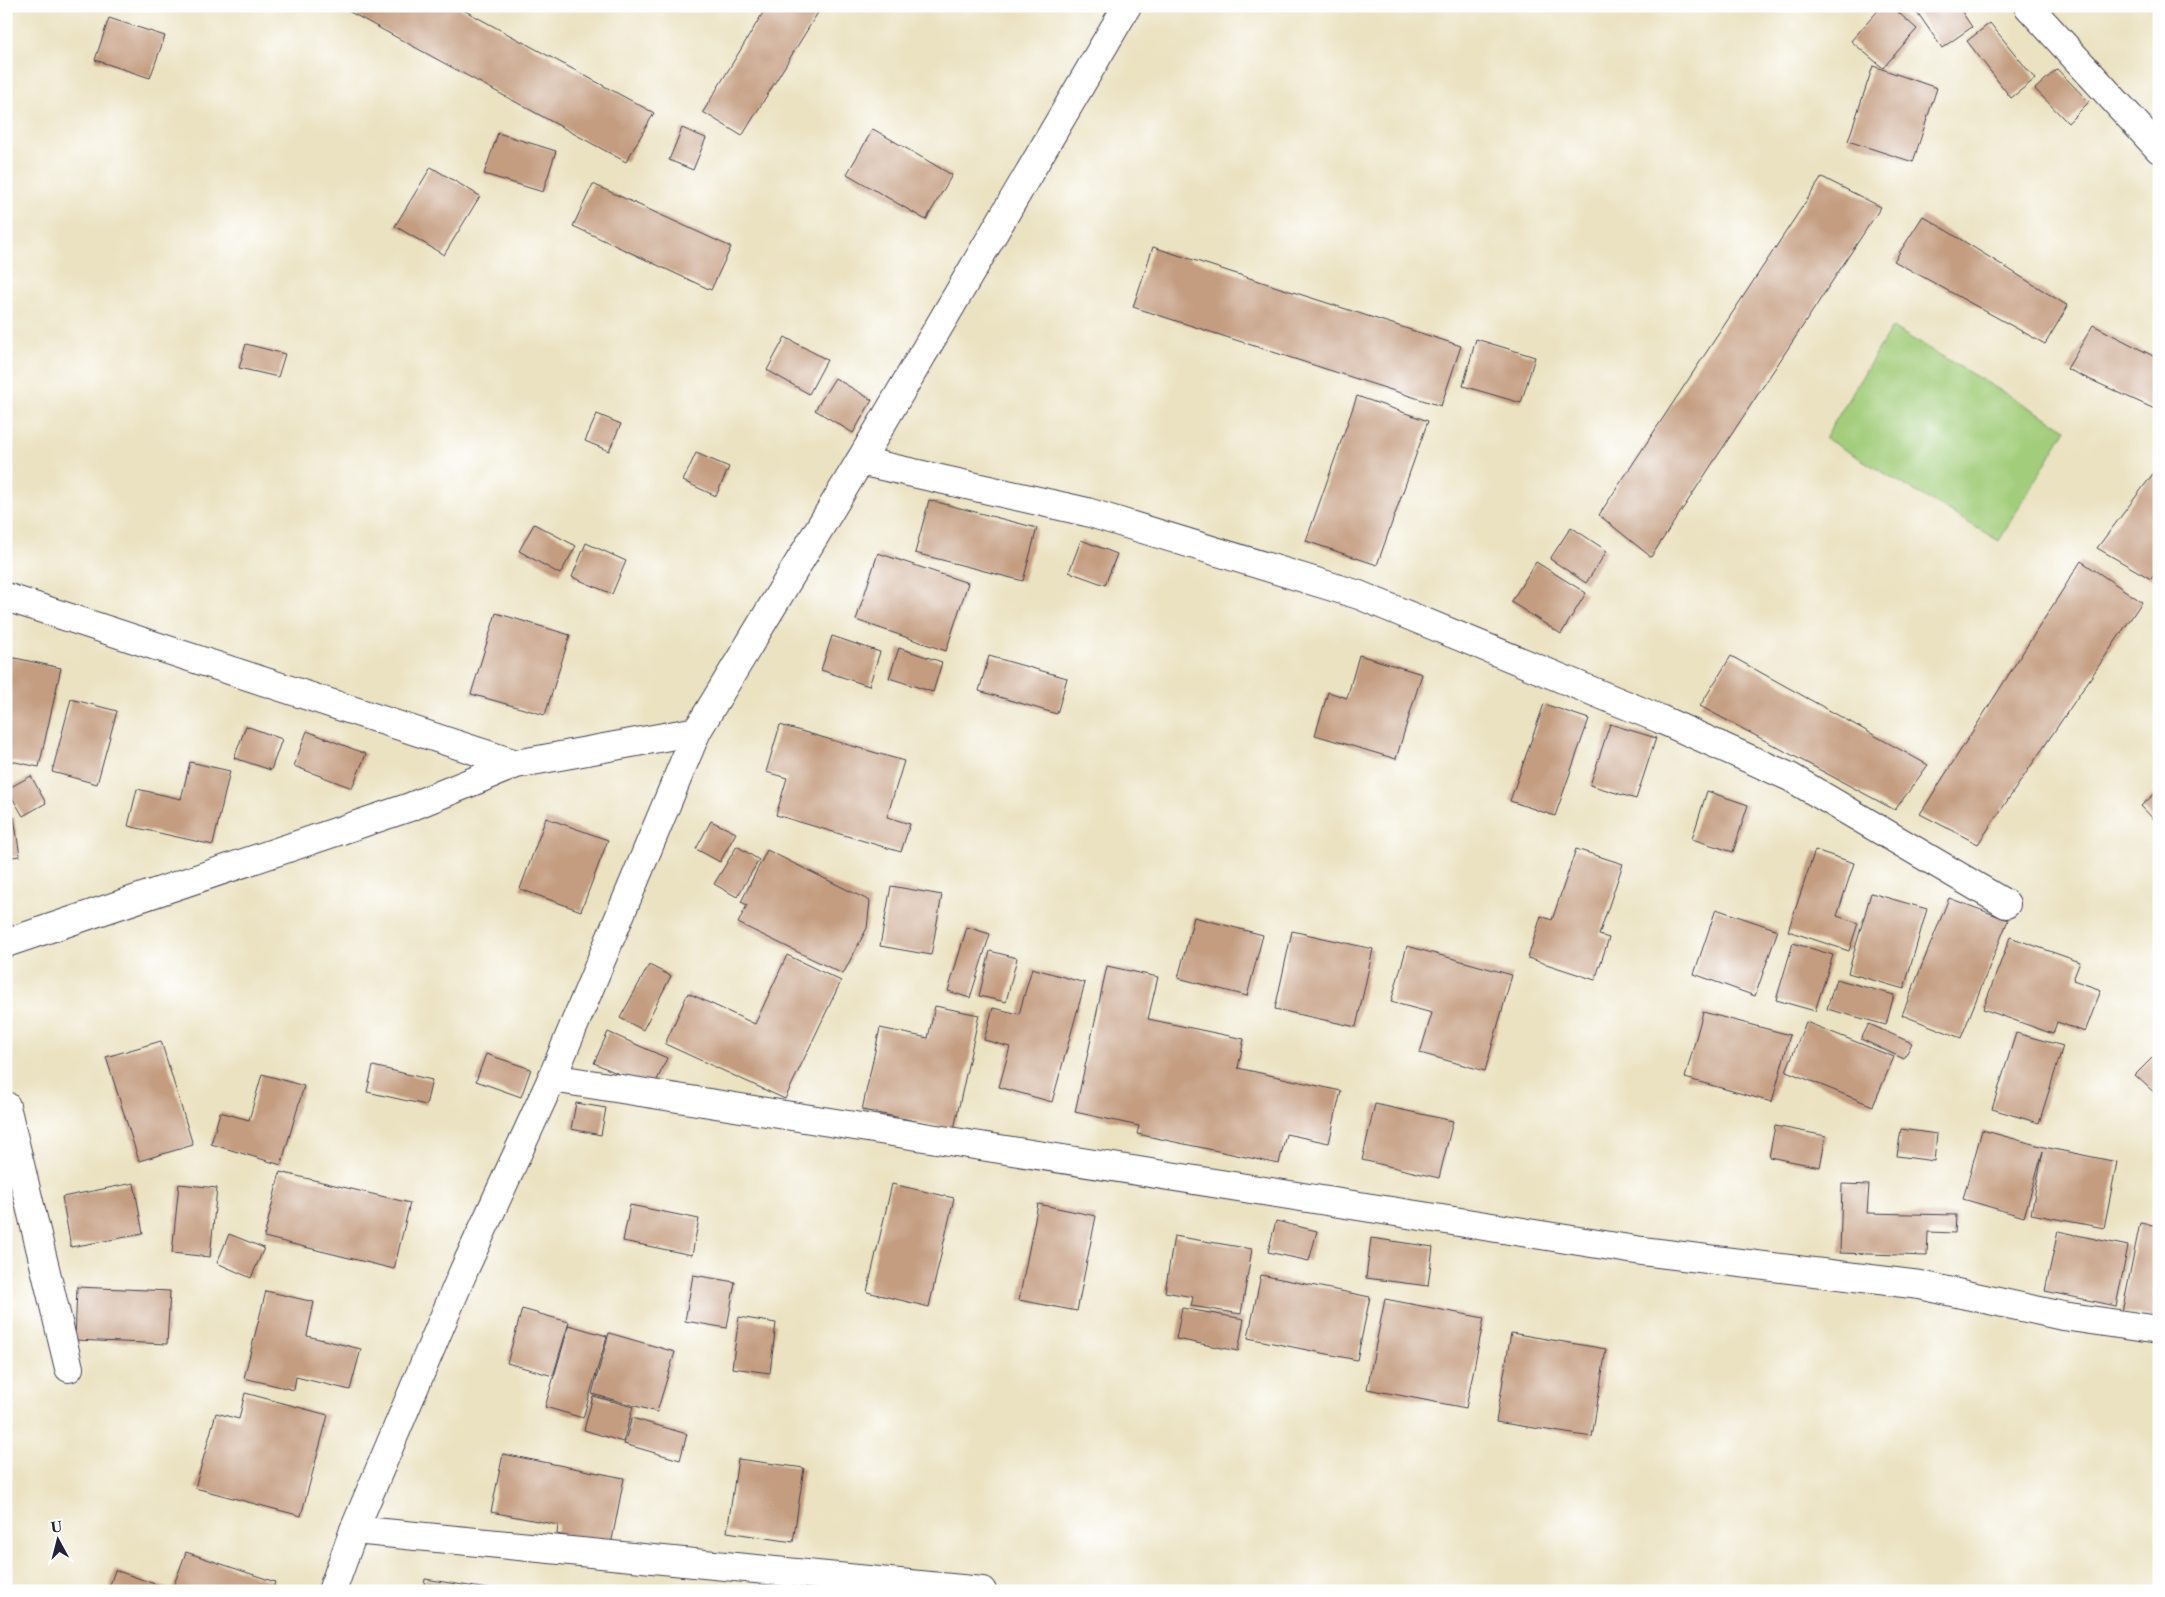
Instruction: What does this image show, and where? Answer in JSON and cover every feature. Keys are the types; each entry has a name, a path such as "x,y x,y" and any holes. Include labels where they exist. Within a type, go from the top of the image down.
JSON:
{"street":[{"path":"332,1591 354,1530 464,1270 552,1078 697,731 860,461 1127,6"},
{"path":"2028,6 2159,149"},
{"path":"860,461 1087,512 1359,594 1660,719 1790,777 2006,904"},
{"path":"6,597 516,764"},
{"path":"6,943 410,807 516,764 697,731"},
{"path":"552,1078 1642,1251 1920,1285 2063,1316 2159,1330"},
{"path":"6,1106 69,1368"},
{"path":"354,1530 982,1591"}],"green space":[{"path":"1892,327 2066,429 1999,541 1825,438"}],"building":[{"path":"339,6 456,6 654,113 626,162"},
{"path":"767,6 822,6 742,136 703,112"},
{"path":"1882,6 1891,6 1917,29 1883,68 1851,41"},
{"path":"1913,6 1958,6 1972,27 1942,48"},
{"path":"109,18 165,36 150,78 95,60"},
{"path":"1990,23 2035,79 2011,98 1967,41"},
{"path":"1873,66 1937,88 1913,162 1848,141"},
{"path":"2057,69 2089,102 2068,123 2035,89"},
{"path":"682,128 706,138 693,170 669,160"},
{"path":"873,129 952,175 926,220 847,174"},
{"path":"498,133 556,151 543,192 484,174"},
{"path":"431,167 480,196 444,255 395,226"},
{"path":"1822,177 1881,207 1651,557 1599,515"},
{"path":"593,184 731,247 711,290 573,226"},
{"path":"1923,216 2068,306 2045,344 1894,261"},
{"path":"1153,247 1461,346 1441,406 1133,307"},
{"path":"2093,325 2159,359 2159,411 2067,369"},
{"path":"785,337 827,360 809,394 767,370"},
{"path":"1476,339 1535,357 1521,403 1463,386"},
{"path":"246,344 285,354 278,377 239,368"},
{"path":"835,378 872,400 853,433 815,410"},
{"path":"1357,396 1428,421 1377,565 1306,541"},
{"path":"597,414 621,424 609,451 585,441"},
{"path":"696,453 729,467 716,496 683,481"},
{"path":"2159,466 2159,568 2151,579 2097,548"},
{"path":"929,500 1037,528 1023,581 915,553"},
{"path":"534,524 576,546 560,574 519,551"},
{"path":"1571,527 1607,551 1586,583 1550,559"},
{"path":"1081,540 1117,554 1105,585 1069,572"},
{"path":"586,543 626,561 612,594 572,577"},
{"path":"878,553 968,583 946,651 856,620"},
{"path":"2081,561 2142,602 1978,844 1920,814"},
{"path":"1536,562 1586,593 1561,634 1511,602"},
{"path":"496,613 570,635 545,715 471,694"},
{"path":"832,636 880,652 869,686 821,670"},
{"path":"899,648 942,662 933,692 889,678"},
{"path":"1359,655 1422,674 1396,759 1315,735 1328,692 1347,698"},
{"path":"6,656 61,668 39,767 6,760"},
{"path":"989,656 1067,678 1057,714 979,691"},
{"path":"1731,656 1928,765 1895,810 1700,706"},
{"path":"71,699 117,711 97,784 52,772"},
{"path":"1544,704 1589,719 1555,816 1510,801"},
{"path":"1610,724 1656,738 1636,799 1590,785"},
{"path":"780,725 904,761 887,817 910,824 901,852 776,815 787,778 766,772"},
{"path":"246,726 282,739 271,770 234,758"},
{"path":"307,731 366,754 352,788 294,766"},
{"path":"190,762 230,771 213,845 128,826 137,789 181,799"},
{"path":"31,776 46,803 23,816 7,789"},
{"path":"2159,790 2159,825 2141,806"},
{"path":"1707,791 1748,805 1733,852 1692,839"},
{"path":"14,817 20,856 6,858 6,819"},
{"path":"546,818 608,840 581,911 520,889"},
{"path":"711,821 736,833 720,862 696,849"},
{"path":"737,846 759,860 737,897 714,884"},
{"path":"1576,849 1623,864 1599,935 1609,938 1595,980 1528,958 1541,916 1552,920"},
{"path":"767,850 870,901 867,928 843,974 738,923 747,905 741,902"},
{"path":"1815,850 1854,863 1837,916 1858,923 1849,951 1788,931"},
{"path":"891,886 942,895 931,955 880,946"},
{"path":"1871,893 1927,909 1904,989 1848,973"},
{"path":"1949,898 2008,920 1961,1038 1902,1015"},
{"path":"1716,909 1778,930 1755,996 1694,974"},
{"path":"1194,917 1263,935 1247,996 1178,978"},
{"path":"967,927 990,934 970,998 948,991"},
{"path":"1292,931 1373,949 1356,1027 1275,1009"},
{"path":"2010,937 2080,962 2073,980 2101,990 2085,1032 2057,1022 2053,1034 1983,1009"},
{"path":"1793,943 1833,955 1815,1011 1776,1000"},
{"path":"1407,946 1512,975 1485,1071 1420,1053 1432,1013 1391,1002"},
{"path":"990,951 1017,958 1006,1002 979,996"},
{"path":"787,955 841,981 785,1099 665,1044 688,993 755,1024"},
{"path":"649,965 671,976 643,1030 620,1018"},
{"path":"1107,966 1158,977 1148,1019 1244,1039 1238,1068 1341,1091 1329,1143 1286,1134 1279,1164 1137,1134 1139,1126 1075,1112"},
{"path":"1032,968 1085,983 1052,1102 999,1087 1010,1047 984,1040 993,1008 1019,1014"},
{"path":"1836,979 1894,995 1886,1025 1827,1009"},
{"path":"935,1006 979,1015 954,1129 862,1110 880,1028 928,1038"},
{"path":"1703,1012 1790,1035 1772,1102 1685,1078"},
{"path":"1806,1022 1894,1057 1873,1106 1786,1071"},
{"path":"1869,1024 1912,1043 1904,1059 1861,1039"},
{"path":"608,1032 667,1058 653,1089 594,1063"},
{"path":"2016,1033 2063,1046 2039,1123 1992,1109"},
{"path":"161,1041 193,1145 139,1161 106,1057"},
{"path":"2159,1051 2159,1097 2135,1075"},
{"path":"486,1054 531,1069 521,1097 476,1081"},
{"path":"373,1066 432,1080 426,1105 367,1092"},
{"path":"262,1074 304,1086 281,1165 211,1144 220,1112 249,1120"},
{"path":"576,1103 606,1108 601,1135 571,1129"},
{"path":"1375,1104 1453,1121 1439,1178 1362,1160"},
{"path":"1775,1126 1826,1136 1820,1167 1769,1157"},
{"path":"1901,1129 1937,1134 1934,1161 1897,1156"},
{"path":"1982,1130 2044,1147 2117,1162 2104,1228 2031,1214 2043,1151 2024,1217 1963,1199"},
{"path":"280,1172 410,1203 394,1269 264,1237"},
{"path":"134,1183 143,1234 71,1247 62,1197"},
{"path":"179,1184 217,1188 210,1257 172,1253"},
{"path":"892,1184 954,1198 929,1307 867,1292"},
{"path":"1842,1184 1869,1185 1867,1213 1956,1215 1955,1233 1928,1232 1927,1256 1840,1253"},
{"path":"1038,1204 1096,1216 1077,1311 1019,1300"},
{"path":"630,1205 699,1219 692,1255 623,1241"},
{"path":"1276,1221 1317,1231 1309,1261 1268,1252"},
{"path":"2140,1223 2159,1226 2159,1319 2122,1312"},
{"path":"2058,1231 2128,1246 2116,1306 2045,1291"},
{"path":"229,1234 264,1248 251,1278 217,1263"},
{"path":"1174,1236 1252,1249 1241,1314 1191,1306 1193,1297 1165,1292"},
{"path":"1371,1238 1433,1247 1428,1286 1366,1278"},
{"path":"693,1275 735,1282 727,1328 685,1321"},
{"path":"1261,1275 1370,1297 1357,1360 1248,1338"},
{"path":"77,1287 170,1291 167,1344 75,1340"},
{"path":"266,1291 314,1302 307,1336 361,1349 350,1390 296,1377 294,1390 244,1378"},
{"path":"1385,1299 1484,1318 1466,1408 1367,1389"},
{"path":"1182,1308 1244,1319 1238,1351 1176,1339"},
{"path":"522,1309 569,1322 553,1376 507,1363"},
{"path":"739,1317 776,1323 770,1373 732,1368"},
{"path":"569,1325 607,1336 583,1418 545,1407"},
{"path":"609,1333 675,1352 657,1412 592,1394"},
{"path":"1511,1333 1606,1349 1592,1437 1496,1422"},
{"path":"245,1393 328,1415 301,1516 195,1488 216,1413 239,1419"},
{"path":"593,1396 633,1407 623,1442 584,1430"},
{"path":"632,1418 687,1434 680,1460 624,1444"},
{"path":"503,1454 624,1478 611,1545 557,1534 558,1525 491,1512"},
{"path":"738,1459 804,1468 793,1542 727,1532"},
{"path":"186,1552 275,1582 272,1591 108,1591 115,1570 172,1590"},
{"path":"425,1579 494,1590 494,1591 423,1591"}]}
